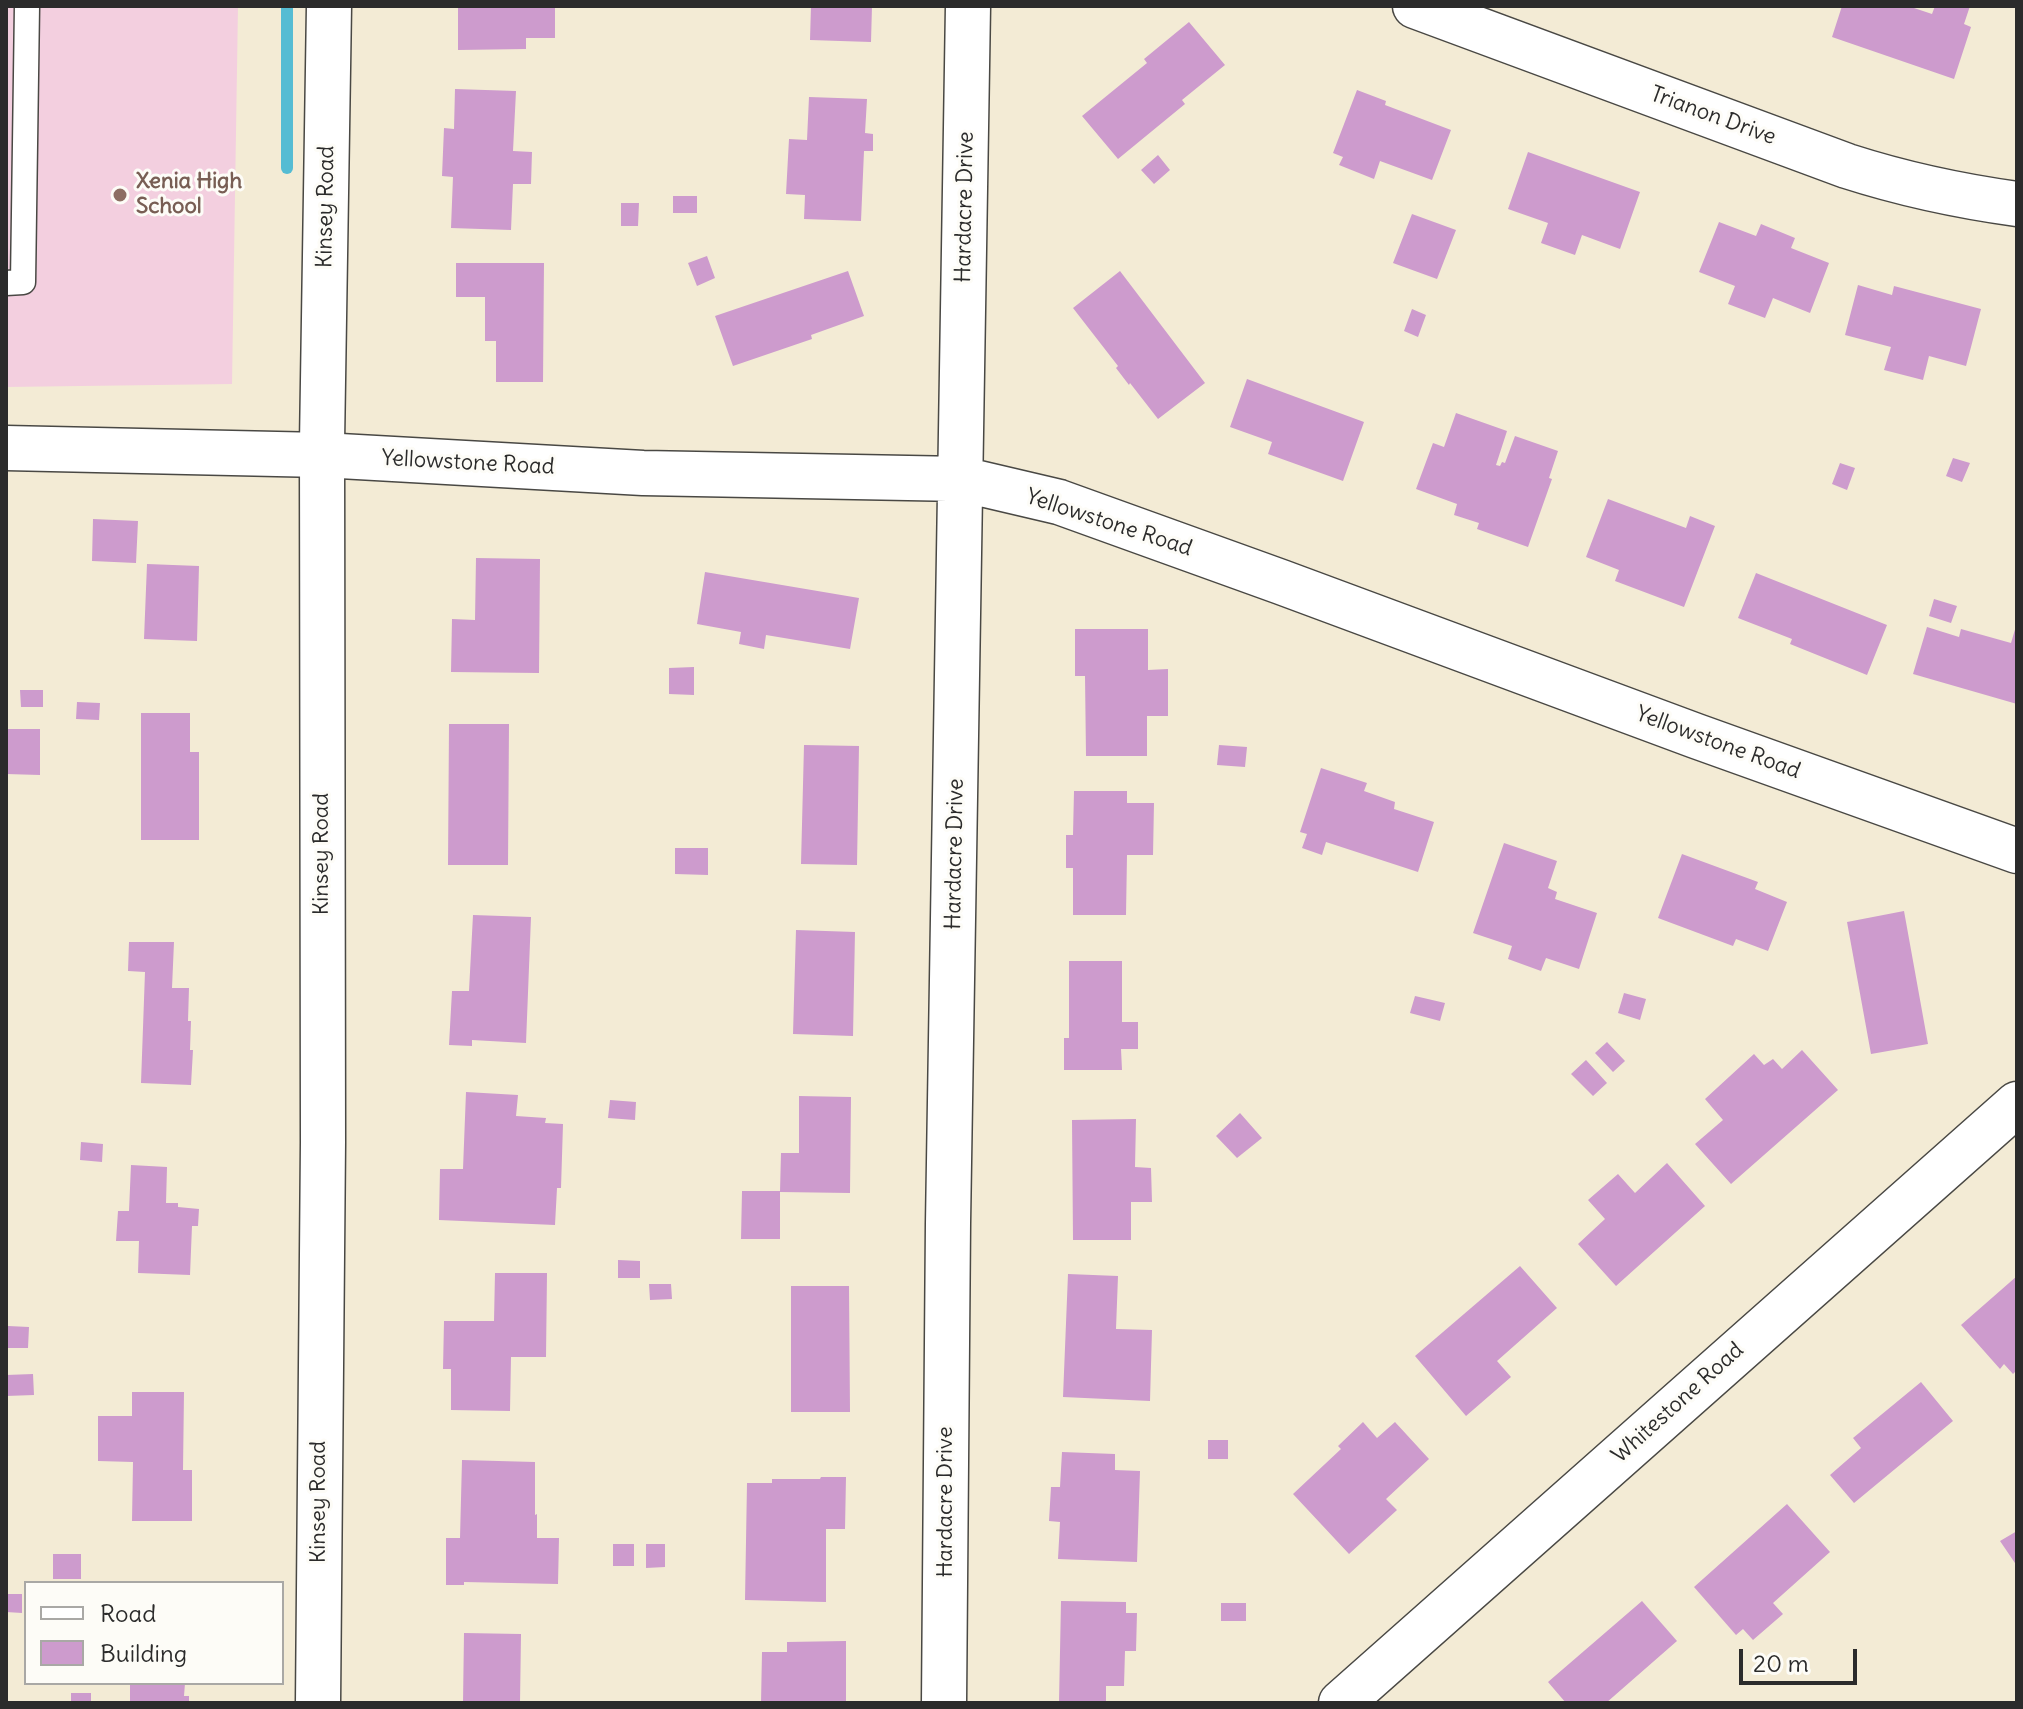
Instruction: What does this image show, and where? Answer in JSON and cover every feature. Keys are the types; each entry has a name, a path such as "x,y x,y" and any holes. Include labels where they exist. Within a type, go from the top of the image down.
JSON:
{"street":[{"name":"Kinsey Road","path":"318,1703 323,1142 322,434 329,6"},
{"name":"Hardacre Drive","path":"944,1703 948,1207 968,6"},
{"name":"Trianon Drive","path":"1415,6 1874,175 1970,198 2017,204"},
{"name":"Yellowstone Road","path":"6,448 322,434 643,473 961,479 1059,502 2017,851"},
{"name":"Whitestone Road","path":"1341,1703 2017,1104"}],"lane":[{"path":"6,283 23,282 27,6"}],"shaded area":[{"name":"Xenia High School","path":"6,6 238,6 232,384 6,387"}],"building":[{"path":"458,6 555,6 555,38 526,38 526,49 458,50"},
{"path":"811,6 872,6 871,42 810,40"},
{"path":"1842,6 1908,6 1932,14 1935,6 1970,6 1964,24 1971,27 1954,79 1832,37"},
{"path":"1189,22 1225,65 1182,100 1185,104 1118,159 1082,116 1147,63 1144,59"},
{"path":"455,89 516,91 513,151 532,152 531,184 513,184 511,230 451,228 453,177 442,176 444,128 454,129"},
{"path":"1357,90 1386,101 1385,105 1451,130 1432,180 1380,161 1374,179 1339,165 1343,157 1333,153"},
{"path":"809,97 867,99 865,133 873,134 873,151 864,151 861,221 804,219 805,195 786,194 789,139 807,140"},
{"path":"1528,152 1640,192 1620,249 1582,235 1575,255 1541,243 1548,223 1508,209"},
{"path":"1158,155 1170,170 1154,184 1141,170"},
{"path":"673,196 697,196 697,213 673,213"},
{"path":"621,203 639,203 638,226 621,226"},
{"path":"1412,214 1456,230 1437,279 1393,263"},
{"path":"1719,222 1756,236 1761,224 1795,238 1791,248 1829,263 1810,313 1773,298 1765,318 1728,304 1735,286 1699,272"},
{"path":"707,256 715,278 697,286 688,263"},
{"path":"456,263 544,263 543,382 496,382 496,341 485,341 485,297 456,297"},
{"path":"848,271 864,316 811,335 812,339 733,366 715,316"},
{"path":"1120,271 1205,383 1158,419 1073,308"},
{"path":"1858,285 1892,295 1894,286 1981,309 1966,366 1929,356 1923,380 1884,370 1891,347 1845,335"},
{"path":"1412,309 1426,315 1418,337 1404,331"},
{"path":"1247,379 1364,422 1343,481 1268,454 1272,442 1230,427"},
{"path":"1456,413 1507,431 1496,465 1505,463 1515,436 1558,451 1549,478 1552,479 1528,547 1477,529 1479,523 1454,515 1457,504 1416,489 1433,443 1444,447"},
{"path":"1953,458 1970,463 1962,482 1946,476"},
{"path":"1840,463 1855,468 1847,490 1832,484"},
{"path":"1608,499 1686,528 1690,516 1715,526 1684,607 1615,581 1619,570 1586,557"},
{"path":"93,519 138,521 136,563 92,561"},
{"path":"476,558 540,559 539,673 451,672 452,619 475,620"},
{"path":"147,564 199,566 197,641 144,639"},
{"path":"705,572 859,598 850,649 766,635 764,649 739,644 741,632 697,624"},
{"path":"1756,573 1887,625 1867,675 1790,644 1792,639 1738,618"},
{"path":"1934,599 1957,606 1951,623 1929,616"},
{"path":"2016,626 2017,704 1913,674 1927,627 1959,637 1961,629 2011,643"},
{"path":"1075,629 1148,629 1148,670 1168,669 1168,716 1147,716 1147,756 1086,756 1085,676 1075,676"},
{"path":"694,667 694,695 669,694 669,668"},
{"path":"20,690 43,690 43,707 21,707"},
{"path":"77,702 100,703 99,720 76,719"},
{"path":"141,713 190,713 190,752 199,752 199,840 141,840"},
{"path":"449,724 509,724 508,865 448,865"},
{"path":"6,729 40,729 40,775 6,774"},
{"path":"804,745 859,746 857,865 801,864"},
{"path":"1219,745 1247,747 1245,767 1217,765"},
{"path":"1321,768 1367,783 1364,791 1395,802 1394,809 1434,822 1418,872 1326,842 1322,855 1302,848 1307,834 1300,832"},
{"path":"1074,791 1127,791 1127,803 1154,803 1153,855 1127,855 1126,915 1073,915 1073,868 1066,868 1066,835 1073,835"},
{"path":"1504,843 1557,861 1548,888 1557,892 1555,899 1597,913 1579,969 1546,958 1541,971 1508,959 1512,946 1473,933"},
{"path":"675,848 708,848 708,875 675,874"},
{"path":"1682,854 1758,882 1755,889 1787,902 1768,951 1736,939 1733,946 1658,918"},
{"path":"1904,911 1928,1044 1871,1054 1847,922"},
{"path":"473,915 531,917 526,1043 472,1040 472,1046 449,1045 452,991 469,991"},
{"path":"796,930 855,932 853,1036 793,1034"},
{"path":"129,942 174,942 172,988 189,988 188,1021 191,1021 190,1050 193,1050 191,1085 141,1083 145,972 128,971"},
{"path":"1069,961 1122,961 1122,1022 1138,1022 1138,1049 1121,1049 1122,1070 1064,1070 1064,1038 1069,1038"},
{"path":"1624,993 1646,999 1640,1020 1618,1013"},
{"path":"1415,996 1445,1003 1440,1021 1410,1013"},
{"path":"1607,1042 1625,1061 1613,1072 1595,1053"},
{"path":"1802,1050 1838,1090 1731,1184 1695,1144 1723,1120 1705,1099 1754,1054 1764,1065 1773,1059 1782,1069"},
{"path":"1586,1060 1607,1083 1593,1096 1571,1074"},
{"path":"466,1092 518,1095 516,1116 546,1118 545,1123 563,1124 561,1188 557,1188 555,1225 439,1220 440,1169 463,1169"},
{"path":"799,1096 851,1097 850,1193 780,1192 781,1153 799,1153"},
{"path":"610,1100 636,1102 635,1120 608,1118"},
{"path":"1240,1113 1262,1138 1237,1158 1216,1136"},
{"path":"1136,1119 1135,1167 1151,1168 1152,1202 1131,1202 1131,1240 1073,1240 1072,1120"},
{"path":"81,1142 103,1144 102,1162 80,1160"},
{"path":"1667,1163 1705,1206 1616,1286 1578,1244 1605,1219 1588,1200 1618,1174 1635,1193"},
{"path":"131,1165 167,1167 166,1203 199,1209 198,1226 192,1226 190,1275 138,1273 139,1241 116,1241 118,1211 129,1211"},
{"path":"742,1191 780,1191 780,1239 741,1239"},
{"path":"618,1260 640,1261 640,1278 618,1278"},
{"path":"1520,1266 1557,1308 1497,1361 1511,1377 1466,1416 1415,1356"},
{"path":"495,1273 547,1273 546,1357 511,1357 510,1411 451,1410 451,1369 443,1369 444,1321 494,1321"},
{"path":"1068,1274 1118,1276 1116,1329 1152,1330 1150,1401 1063,1397"},
{"path":"2017,1276 2017,1370 2013,1374 2004,1364 2000,1369 1961,1325"},
{"path":"649,1284 671,1284 672,1299 650,1300"},
{"path":"791,1286 849,1286 850,1412 791,1412"},
{"path":"8,1326 29,1327 28,1348 8,1348"},
{"path":"33,1374 34,1395 6,1396 6,1375"},
{"path":"1921,1382 1953,1421 1854,1503 1830,1475 1861,1448 1853,1438"},
{"path":"132,1392 184,1392 183,1470 192,1470 192,1521 132,1521 133,1462 98,1461 98,1416 132,1416"},
{"path":"1363,1422 1377,1438 1395,1422 1429,1459 1386,1499 1397,1510 1349,1554 1293,1494 1341,1449 1338,1446"},
{"path":"1208,1440 1228,1440 1228,1459 1208,1459"},
{"path":"1062,1452 1115,1454 1115,1470 1140,1471 1137,1562 1058,1559 1060,1522 1049,1521 1051,1487 1060,1487"},
{"path":"462,1460 535,1462 537,1538 559,1538 558,1584 464,1582 464,1585 446,1585 446,1538 460,1538"},
{"path":"846,1477 845,1529 826,1529 826,1602 745,1600 747,1483"},
{"path":"1787,1504 1830,1552 1773,1603 1783,1614 1753,1640 1743,1629 1736,1635 1694,1587"},
{"path":"2017,1531 2017,1566 2000,1541"},
{"path":"613,1544 634,1544 634,1566 613,1566"},
{"path":"646,1544 665,1544 665,1567 646,1568"},
{"path":"53,1554 81,1554 81,1579 53,1579"},
{"path":"6,1594 22,1594 22,1613 6,1612"},
{"path":"1061,1601 1126,1602 1126,1613 1137,1613 1136,1651 1125,1651 1124,1686 1106,1686 1106,1703 1059,1703"},
{"path":"1642,1601 1677,1641 1606,1703 1566,1703 1548,1682"},
{"path":"1221,1603 1246,1603 1246,1621 1221,1621"},
{"path":"464,1633 521,1634 520,1703 463,1703"},
{"path":"846,1641 846,1703 761,1703 762,1652 787,1652 787,1642"},
{"path":"130,1685 185,1685 184,1696 189,1696 189,1703 130,1703"},
{"path":"71,1693 91,1693 91,1703 71,1703"}],"waterway":[{"path":"287,6 287,168"}],"place":[{"name":"Xenia High School","path":"120,195"}]}
